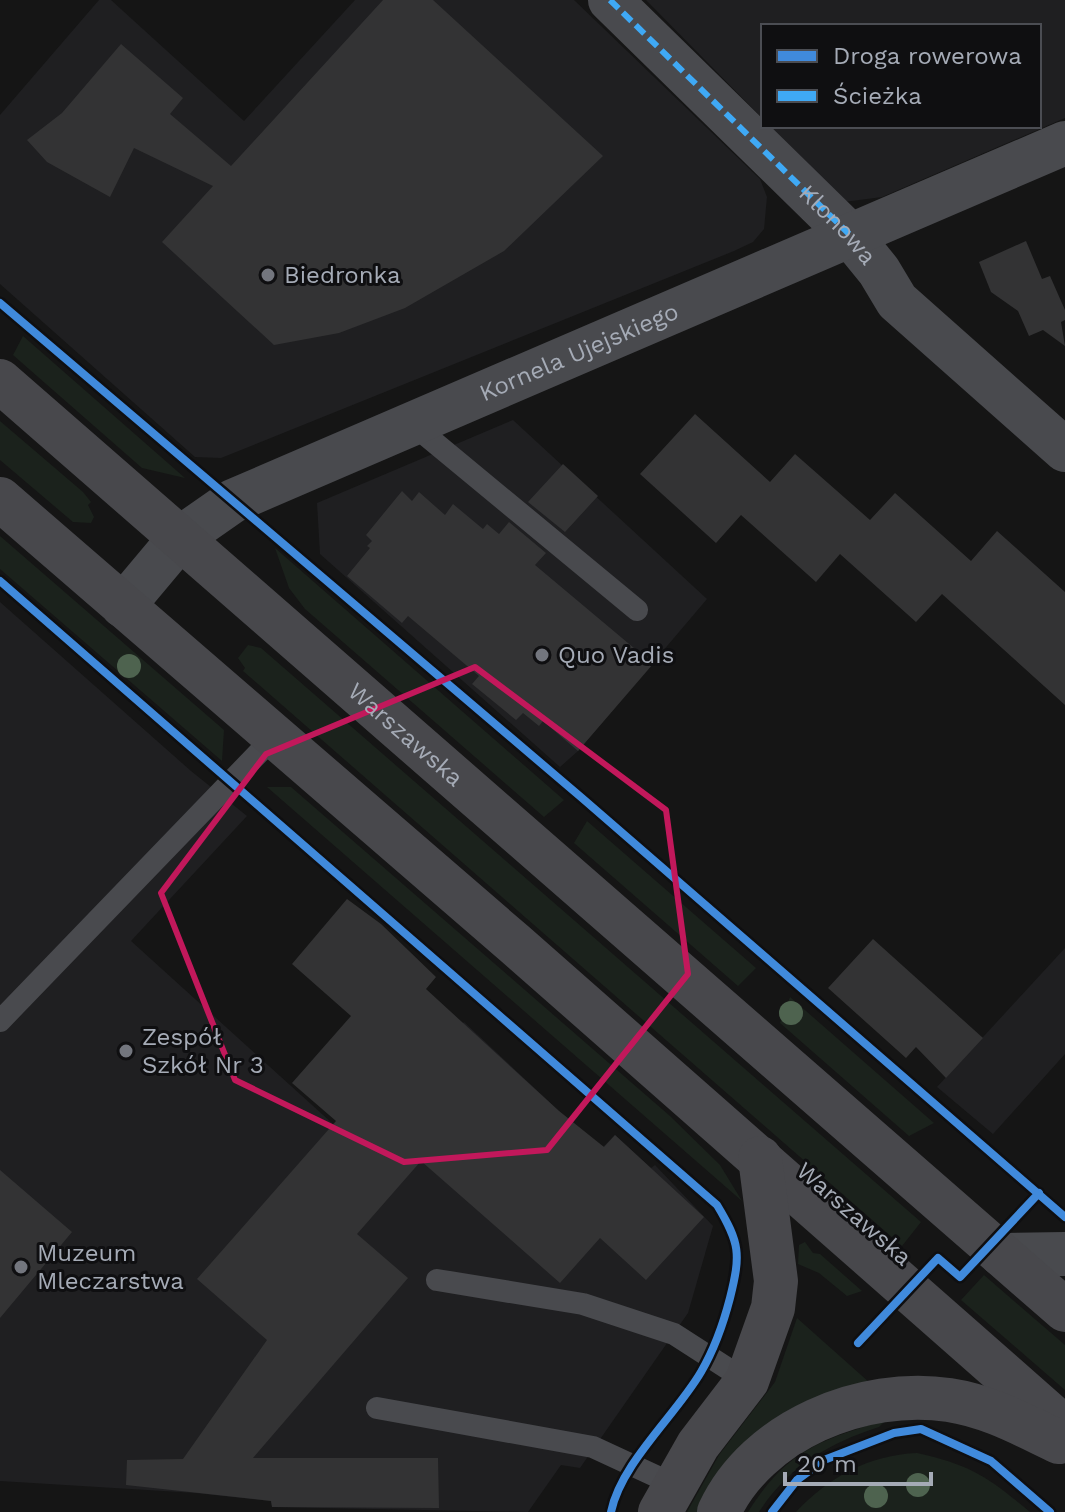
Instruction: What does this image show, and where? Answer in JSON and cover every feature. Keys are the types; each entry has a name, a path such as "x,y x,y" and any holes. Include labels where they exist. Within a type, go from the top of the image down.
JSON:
{"main road":[{"name":"Warszawska","path":"0,381 1065,1310"},
{"name":"Warszawska","path":"0,499 760,1158 1065,1428"},
{"path":"667,1498 698,1445 747,1381 773,1308 776,1281 760,1158"},
{"path":"719,1512 755,1465 798,1429 830,1413 864,1405 905,1399 949,1400 997,1413 1065,1445"}],"street":[{"name":"Klonowa","path":"610,0 849,234 879,271 897,301 1065,450"},
{"name":"Kornela Ujejskiego","path":"123,606 180,538 233,501 1065,143"},
{"path":"1002,1255 1065,1254"}],"lane":[{"path":"411,423 637,610"},
{"path":"0,1021 274,737"},
{"path":"437,1280 583,1304 648,1325 698,1347 747,1381"},
{"path":"377,1408 593,1447 667,1498"}],"highlighted area":[{"path":"475,667 666,810 688,974 547,1150 404,1162 235,1080 161,893 266,754"}],"shaded area":[{"path":"99,0 111,0 244,121 355,0 574,0 760,179 767,197 764,229 753,242 734,251 221,458 195,457 0,284 0,115"},
{"path":"646,0 1065,0 1065,118 882,197 844,202 771,128 1041,128 1041,24 761,24 761,117"},
{"path":"23,336 185,478 142,468 13,355"},
{"path":"513,420 707,599 578,751 560,767 320,554 317,503"},
{"path":"0,421 83,492 91,502 88,505 94,517 91,523 73,522 0,460"},
{"path":"0,536 224,730 222,761 0,569"},
{"path":"275,548 564,800 544,817 305,609 289,588"},
{"name":"Zespół Szkół Nr 3","path":"0,602 191,771 247,816 131,941 333,1124 424,1073 464,1022 559,1111 603,1147 615,1135 651,1168 655,1165 713,1226 688,1313 580,1468 561,1465 528,1512 272,1507 271,1501 196,1493 0,1481"},
{"path":"248,645 261,648 921,1222 902,1246 243,671 245,668 238,658"},
{"path":"267,787 291,787 670,1116 720,1165 742,1201"},
{"path":"587,821 756,968 738,986 574,843"},
{"path":"1065,948 1065,1054 993,1134 937,1087"},
{"path":"790,997 934,1123 909,1136 780,1023"},
{"path":"805,1242 813,1253 820,1254 862,1291 847,1296 819,1273 798,1264 799,1245"},
{"path":"984,1275 1065,1345 1065,1390 961,1300"},
{"path":"797,1318 870,1383 703,1512 687,1512 719,1455 775,1382"},
{"path":"886,1420 879,1427 843,1441 811,1459 783,1482 759,1512 748,1512 776,1475 806,1451 842,1434"},
{"path":"917,1453 952,1462 978,1474 1030,1512 796,1512 822,1488 851,1470 882,1458"}],"building":[{"path":"383,0 433,0 603,156 504,251 405,308 339,333 274,345 162,242 213,186 134,148 110,197 47,162 27,140 62,113 121,44 183,98 170,114 231,166"},
{"path":"1026,241 1042,279 1050,276 1065,310 1065,320 1061,322 1065,346 1043,330 1029,336 1018,311 991,292 979,262"},
{"path":"695,414 770,482 795,454 870,520 895,493 971,561 997,531 1065,592 1065,705 942,594 916,622 840,554 816,582 741,515 716,543 640,474"},
{"path":"563,464 598,496 565,532 528,502"},
{"path":"402,491 412,501 419,492 445,515 453,504 483,529 487,524 499,534 509,522 546,553 535,565 653,664 578,751 543,721 539,726 523,713 516,720 472,684 479,676 408,616 402,623 347,576 370,548 367,546 372,541 366,535"},
{"path":"347,899 381,924 436,977 426,989 559,1111 604,1147 615,1135 704,1217 646,1280 600,1238 560,1283 421,1161 357,1234 408,1278 253,1458 438,1458 439,1508 272,1507 271,1501 126,1485 127,1460 183,1459 267,1340 197,1279 336,1121 292,1083 351,1016 292,964"},
{"path":"873,939 983,1038 946,1078 916,1047 906,1058 828,988"},
{"name":"Muzeum Mleczarstwa","path":"0,1170 72,1232 0,1318"}],"marked path":[{"path":"610,0 849,234"}],"cycle path":[{"path":"0,303 582,798 1065,1217"},
{"path":"0,581 717,1205 730,1229 737,1259 734,1283 721,1327 701,1372 637,1458 617,1494 611,1512"},
{"path":"858,1343 938,1258 960,1277 1039,1193"},
{"path":"772,1512 797,1480 824,1460 894,1433 921,1429 991,1461 1050,1512"}],"place":[{"name":"Biedronka","path":"268,275"},
{"name":"Quo Vadis","path":"542,655"},
{"name":"Zespół Szkół Nr 3","path":"126,1051"},
{"name":"Muzeum Mleczarstwa","path":"21,1267"}]}
